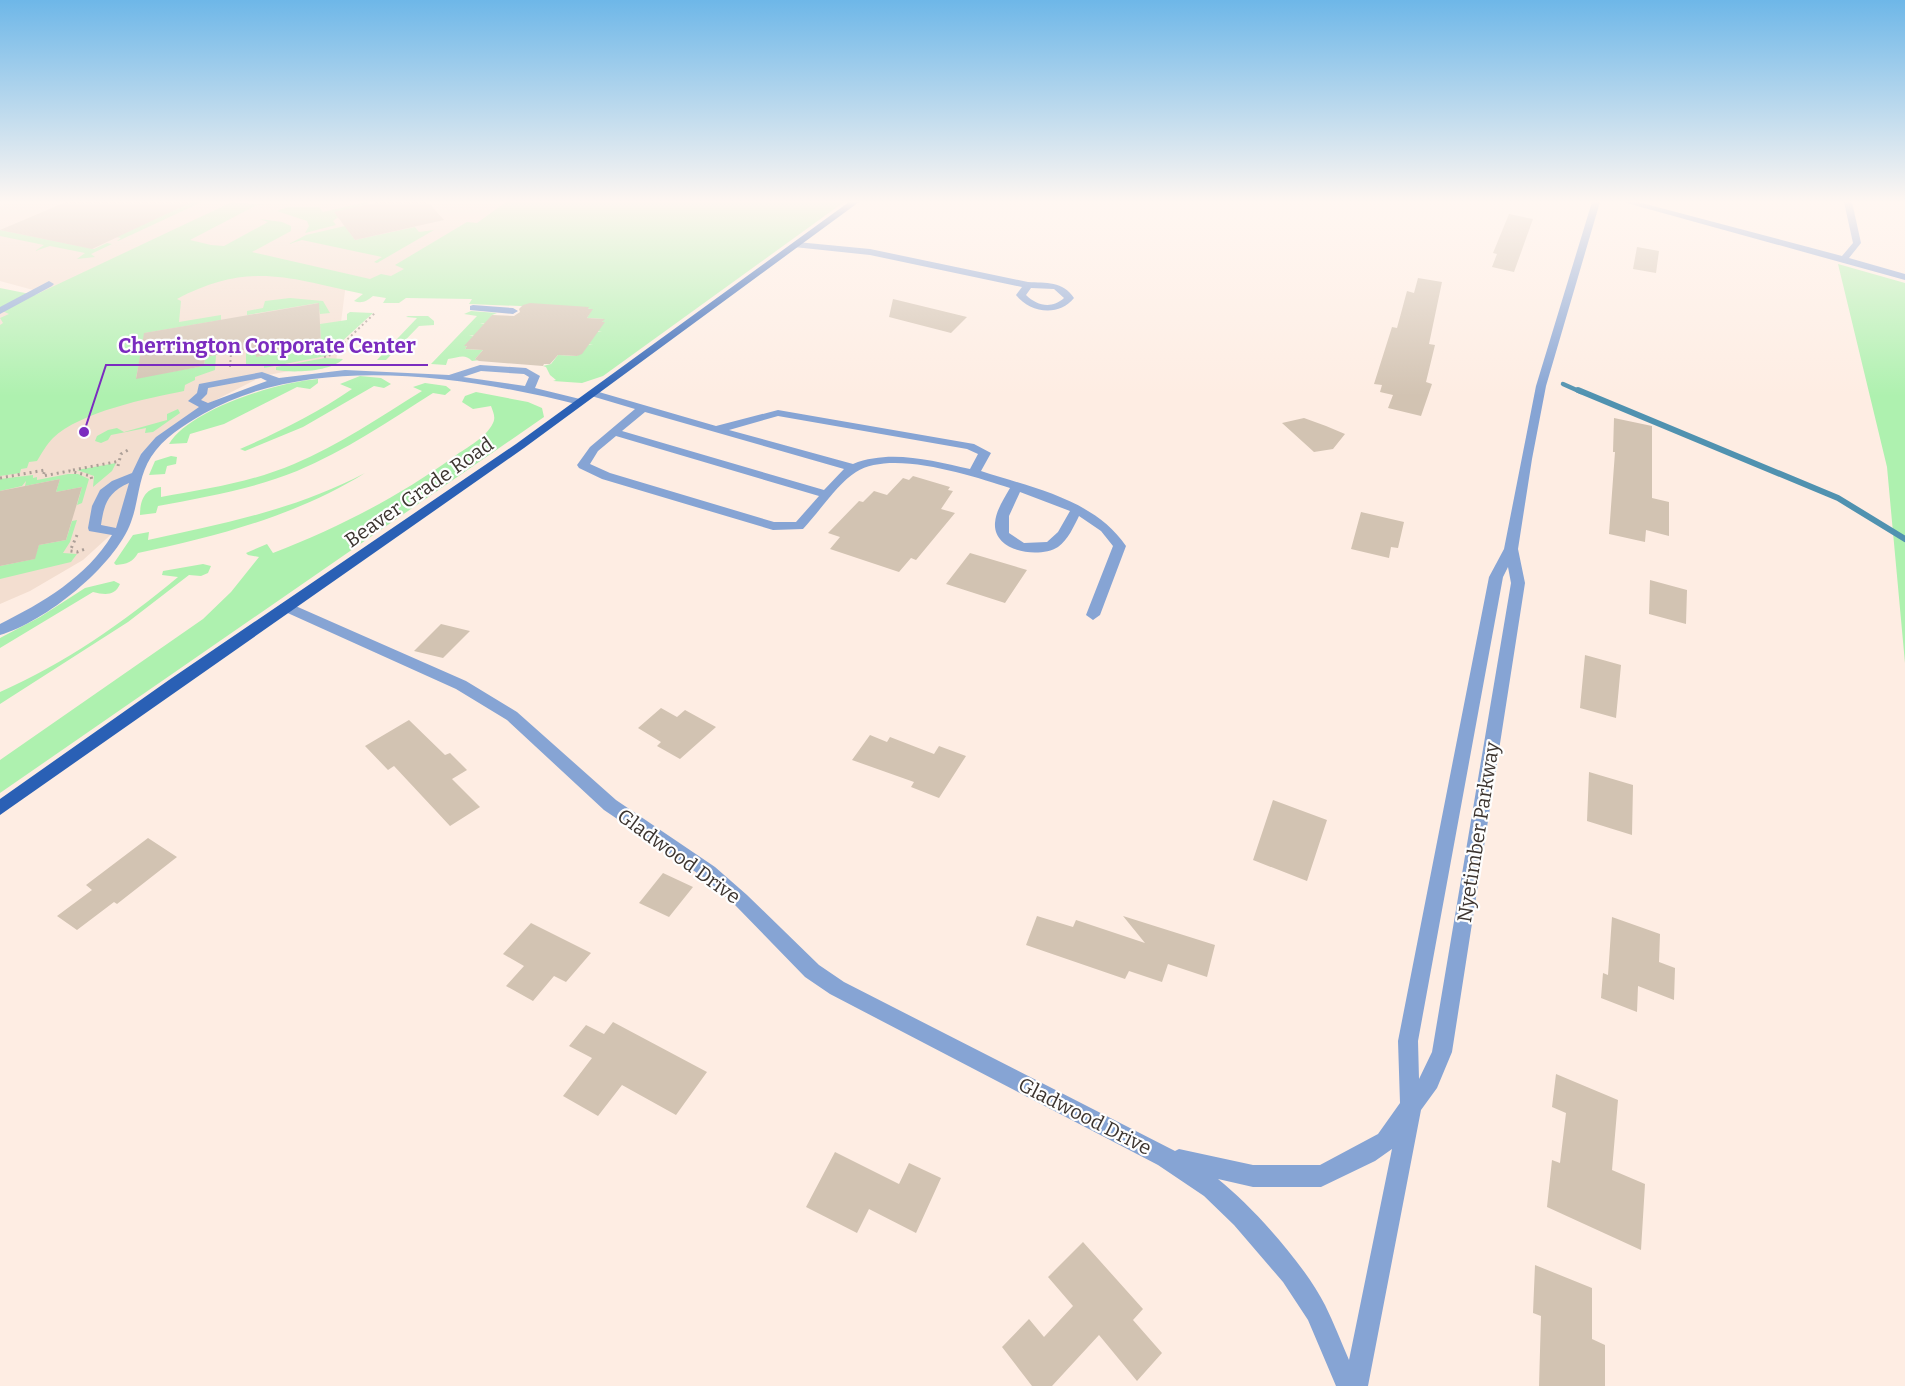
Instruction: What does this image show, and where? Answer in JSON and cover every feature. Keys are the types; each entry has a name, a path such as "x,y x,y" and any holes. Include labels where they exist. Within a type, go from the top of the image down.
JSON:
{"main road":[{"name":"Beaver Grade Road","path":"0,808 580,402 767,267"}],"street":[{"path":"940,267 1028,285"},
{"name":"Nyetimber Parkway","path":"1411,1107 1430,1081 1442,1052 1518,583 1511,549 1516,507 1541,386 1577,267"},
{"path":"1870,267 1905,277"},
{"path":"0,310 49,284"},
{"path":"0,296 15,301"},
{"path":"473,308 513,311"},
{"path":"0,630 43,606 80,579 108,550 120,533 137,475 148,453 162,439 183,422 208,407 248,390 277,381 324,372 355,371 448,378 529,389 580,402"},
{"path":"208,407 194,401 202,394 203,386 262,375 277,381"},
{"path":"592,393 853,468"},
{"path":"644,407 594,448 583,465 606,476 772,526 799,526 853,468 873,462 914,462 974,473 1017,487 1076,511 1106,528 1120,546 1093,615"},
{"path":"716,430 778,413 970,446 985,453 974,473"},
{"path":"614,432 828,495"},
{"path":"120,533 94,528 104,490 137,475"},
{"path":"1017,487 1006,507 1001,526 1006,538 1018,546 1038,548 1053,544 1065,531 1076,511"},
{"name":"Nyetimber Parkway","path":"1356,1386 1411,1107 1408,1041 1496,577 1511,549"},
{"name":"Gladwood Drive","path":"286,607 461,685 512,716 610,805 709,872 741,900 812,971 837,988 1166,1157 1212,1188 1242,1217 1291,1274 1316,1312 1348,1386"},
{"name":"Gladwood Drive","path":"1166,1157 1253,1176 1321,1176 1367,1153 1385,1141 1411,1107"}],"path":[{"path":"331,355 375,313"},
{"path":"0,478 45,470 43,476 120,461"},
{"path":"69,471 91,476 90,487"},
{"path":"79,530 70,551 82,551"}],"shaded area":[{"path":"0,267 104,267 48,294 0,281"},
{"path":"129,267 416,267 381,289 346,283 336,362 263,376 194,411 141,453 116,530 83,560 30,591 0,604 0,301 32,312"}],"green space":[{"path":"95,267 316,267 370,279 381,274 391,276 404,269 399,267 754,267 603,376 582,383 553,381 556,380 543,366 551,364 558,355 577,356 586,344 593,345 586,343 595,332 602,332 596,331 605,322 602,322 604,319 587,318 592,309 469,304 472,299 406,298 399,303 383,303 386,298 373,296 360,302 354,301 363,294 291,279 248,276 226,280 177,299 181,301 179,322 221,315 221,320 145,333 142,345 135,347 142,346 141,352 133,354 141,353 136,378 204,366 205,357 216,355 215,370 195,377 195,380 185,385 184,391 115,407 80,421 53,438 37,461 29,462 27,468 21,469 20,473 0,476 0,325 3,323 0,318 9,314 0,310 0,288 35,295"},
{"path":"1839,267 1847,267 1905,283 1905,663 1887,467"},
{"path":"290,298 323,301 330,313 320,314 318,303 247,315 247,311 263,308 265,301"},
{"path":"471,311 497,313 492,315 487,324 480,323 486,325 476,336 469,335 475,337 468,345 464,345 467,346 465,349 483,350 475,359 480,360 472,361 461,357 448,359 446,365 431,364 477,316 464,314"},
{"path":"350,312 373,313 326,356 264,368 264,364 246,365 246,350 256,348 256,357 321,345 320,324 347,320 347,314"},
{"path":"428,316 434,321 434,325 419,326 386,360 377,360 417,318 406,317"},
{"path":"325,358 343,359 330,367 321,369 276,370 276,367"},
{"path":"360,376 381,378 391,384 384,388 374,386 303,427 245,451 240,449 325,406 352,389 340,384"},
{"path":"318,379 318,383 310,389 297,387 224,424 190,434 187,443 169,444 180,431 215,409 259,392"},
{"path":"425,383 446,386 451,390 445,395 433,393 350,445 297,471 246,488 158,506 156,513 140,515 144,496 156,488 161,487 161,497 212,488 262,476 311,456 359,430 422,391 413,387"},
{"path":"476,392 528,402 542,408 544,417 0,793 0,760 203,619 231,592 259,557 246,553 267,544 273,553 344,522 412,485 481,438 490,428 494,417 491,406 473,409 462,402 465,396"},
{"path":"178,409 180,413 153,432 145,433 146,428 111,435 108,440 101,443 95,441 97,436 108,430 117,428 124,432 167,420 167,414"},
{"path":"171,456 177,457 176,464 167,466 165,474 149,475 155,461"},
{"path":"116,463 112,471 93,487 94,476 77,470"},
{"path":"365,473 339,488 284,513 226,532 138,553 134,559 126,563 116,565 114,563 133,535 149,532 148,540 259,514 339,486"},
{"path":"78,474 89,479 82,503 77,505 82,487 56,492 60,479 25,486 26,481 22,486 0,491 0,479 33,475 33,478 37,477 37,480"},
{"path":"77,520 70,542 63,553 77,554 71,562 0,579 0,566 34,559 39,545 66,540 72,521"},
{"path":"203,564 211,566 208,573 201,576 189,575 128,622 0,704 0,692 47,669 93,641 178,577 162,575 163,571"},
{"path":"114,581 120,584 112,593 93,592 0,648 0,638 40,617 85,588"}],"building":[{"path":"1492,267 1516,267 1514,272"},
{"path":"1633,267 1657,267 1656,273 1633,269"},
{"path":"1418,278 1442,282 1429,344 1435,345 1426,382 1432,384 1421,416 1388,408 1393,395 1380,392 1382,385 1374,384 1392,327 1397,328 1407,291 1414,293"},
{"path":"893,299 967,317 951,333 889,317"},
{"path":"319,303 321,345 256,357 256,348 205,357 204,366 136,379 144,333"},
{"path":"530,303 589,307 588,309 593,309 587,318 605,319 602,322 605,322 582,354 558,355 550,364 543,366 479,361 475,359 483,350 465,349 467,346 464,346 492,315 514,316 520,312 519,309 523,305"},
{"path":"1304,418 1345,434 1333,449 1314,452 1282,423"},
{"path":"1614,418 1652,426 1652,498 1669,502 1669,536 1646,530 1645,542 1609,534 1615,452 1613,452"},
{"path":"913,476 950,487 948,490 953,491 941,509 955,513 916,560 911,558 899,572 830,549 840,537 828,533 859,501 863,502 874,491 887,495 903,478 909,480"},
{"path":"60,479 56,492 82,487 66,540 39,545 35,559 0,566 0,491"},
{"path":"1361,512 1404,522 1398,548 1391,547 1389,558 1351,549"},
{"path":"970,553 1027,570 1005,603 946,584"},
{"path":"1650,580 1687,590 1686,624 1649,614"},
{"path":"441,624 470,631 443,658 414,651"},
{"path":"1585,655 1621,665 1616,718 1580,708"},
{"path":"661,708 677,717 685,710 716,727 680,759 657,746 661,742 638,728"},
{"path":"409,720 445,755 450,753 467,770 452,779 480,807 450,826 394,766 388,770 365,746"},
{"path":"870,735 887,742 890,737 934,754 939,746 966,756 939,798 911,787 914,782 852,760"},
{"path":"1589,772 1633,785 1632,835 1587,821"},
{"path":"1273,800 1327,820 1307,881 1253,860"},
{"path":"148,838 177,857 117,904 114,902 77,930 57,916 92,890 86,885"},
{"path":"663,873 693,887 669,917 639,903"},
{"path":"1037,916 1073,927 1076,920 1145,943 1123,916 1215,945 1207,977 1168,964 1162,982 1129,971 1125,979 1026,945"},
{"path":"1612,917 1660,934 1659,962 1675,968 1674,1000 1638,986 1637,1012 1601,998 1603,973 1608,975"},
{"path":"531,923 591,953 566,982 554,976 533,1001 506,986 524,966 503,954"},
{"path":"613,1022 707,1072 676,1115 622,1085 598,1116 563,1096 592,1058 569,1046 586,1025 604,1034"},
{"path":"1556,1074 1618,1100 1612,1170 1645,1184 1641,1250 1547,1207 1552,1160 1560,1163 1566,1113 1552,1107"},
{"path":"835,1152 899,1184 909,1163 941,1178 916,1233 869,1209 857,1233 806,1207"},
{"path":"1083,1242 1143,1309 1133,1320 1162,1353 1137,1381 1099,1335 1052,1386 1032,1386 1002,1347 1029,1319 1044,1337 1073,1306 1048,1277"},
{"path":"1535,1265 1592,1288 1592,1339 1605,1345 1605,1386 1539,1386 1541,1316 1533,1313"}],"waterway":[{"path":"1563,384 1581,392"},
{"path":"1578,390 1838,498 1905,539"}],"place":[{"name":"Cherrington Corporate Center","path":"84,432"}]}
